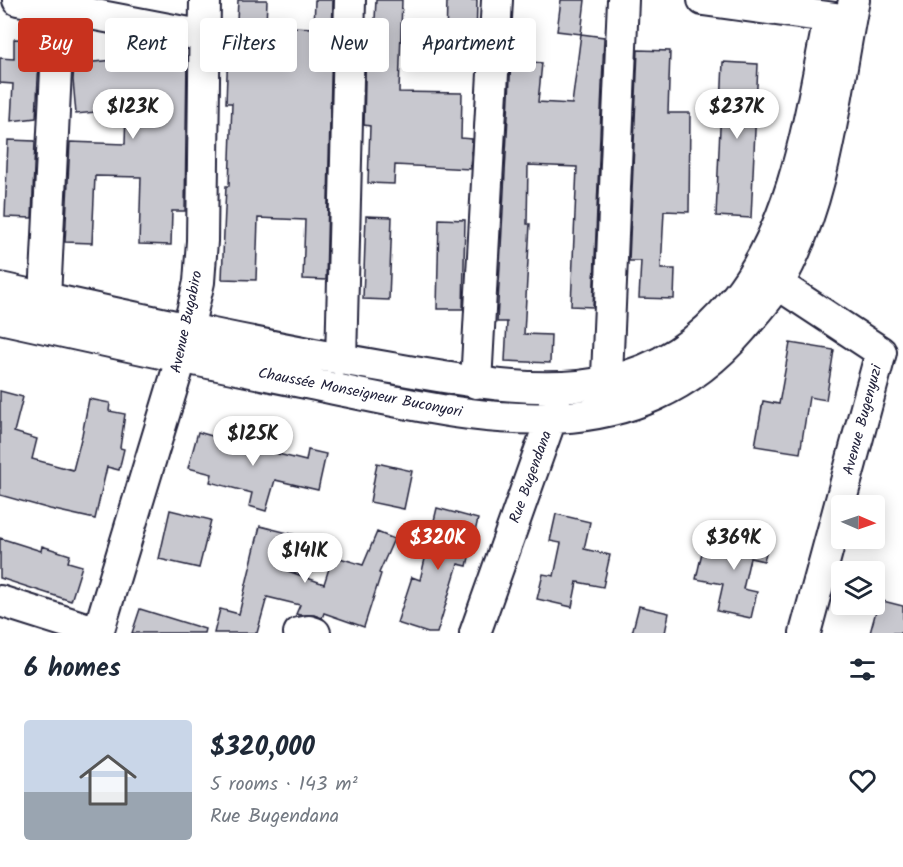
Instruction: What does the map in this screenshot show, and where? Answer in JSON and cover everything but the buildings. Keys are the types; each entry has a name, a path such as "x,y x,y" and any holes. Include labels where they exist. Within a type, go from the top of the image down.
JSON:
{"street":[{"path":"18,0 200,35"},
{"name":"Avenue Bugabiro","path":"205,0 205,18"},
{"path":"341,360 350,0"},
{"path":"476,383 497,0"},
{"path":"605,413 624,0"},
{"path":"703,0 841,10"},
{"path":"45,298 58,8"},
{"name":"Chaussée Monseigneur Buconyori","path":"0,318 415,406 489,416 551,420 605,413 651,398 691,376 726,348 767,277 776,231 796,170 841,10"},
{"name":"Avenue Bugabiro","path":"98,632 181,358 199,282 202,241 204,72"},
{"name":"Chaussée Monseigneur Buconyori","path":"0,288 341,360 476,383 558,388 608,382 649,369 686,348 711,326 735,299 767,277"},
{"name":"Avenue Bugenyuzi","path":"767,277 892,359 805,633"},
{"name":"Rue Bugendana","path":"476,633 551,420 558,388"},
{"path":"0,601 98,632"},
{"path":"299,633 315,633"}]}
